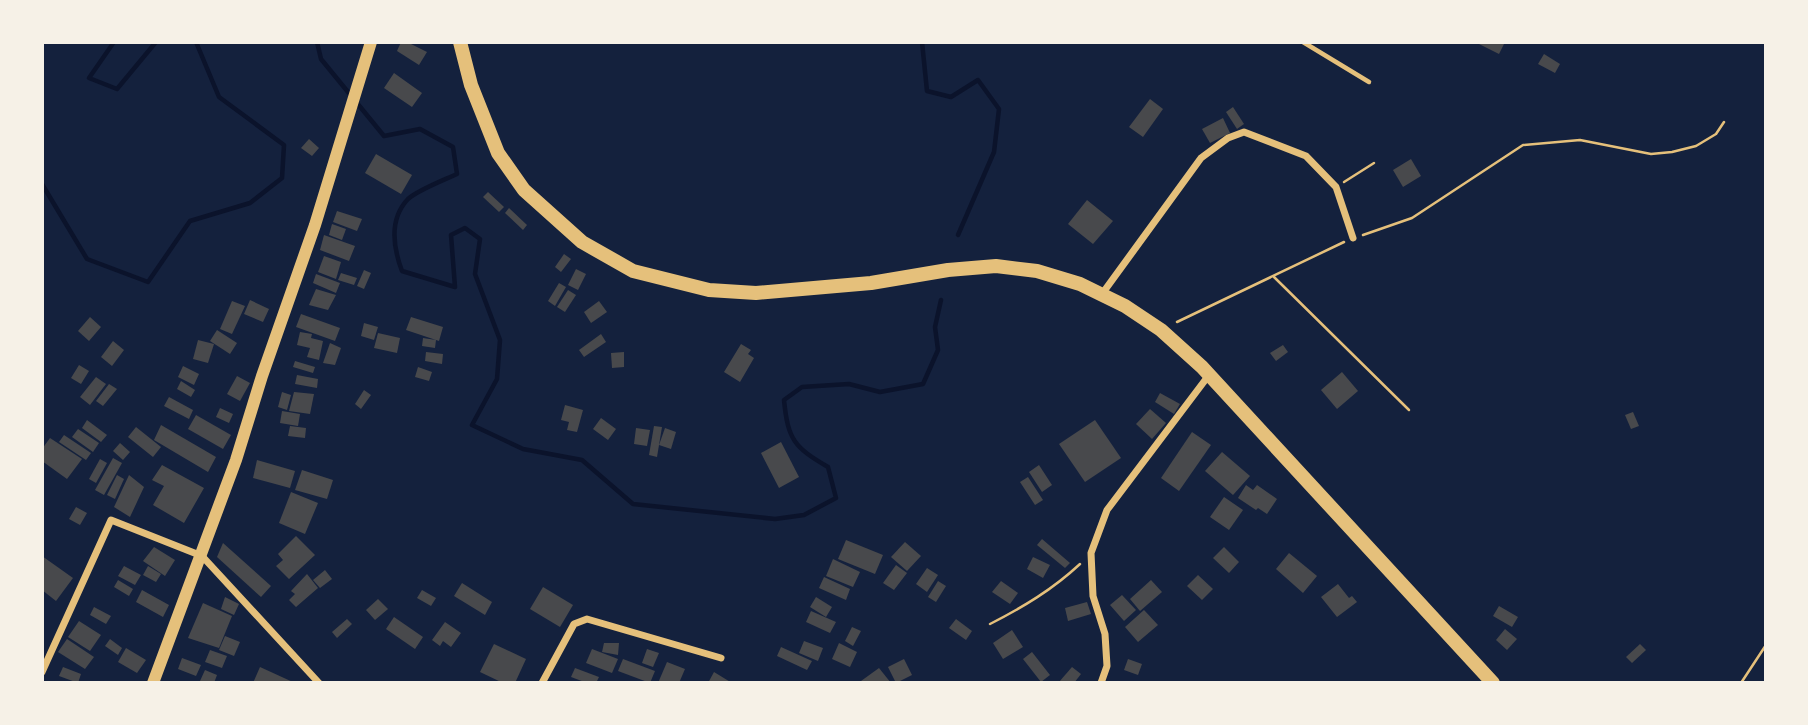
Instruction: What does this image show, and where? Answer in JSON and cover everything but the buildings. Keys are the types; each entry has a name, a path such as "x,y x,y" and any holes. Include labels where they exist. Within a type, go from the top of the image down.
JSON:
{"main road":[{"path":"153,683 236,460 350,114 371,42"},
{"path":"460,42 471,85 498,153 524,190 582,242 633,271 709,290 756,293 871,283 948,270 996,266 1037,271 1080,284 1125,306 1161,330 1209,375 1493,683"}],"street":[{"path":"1102,295 1201,158 1228,138 1244,132 1306,156 1336,187 1353,238"},
{"path":"1101,683 1107,666 1105,634 1093,596 1091,553 1107,510 1209,375"},
{"path":"42,672 111,520 202,556 319,683"},
{"path":"542,683 574,624 587,619 721,658"}],"lane":[{"path":"1303,42 1369,82"}],"path":[{"path":"1161,330 1353,238 1412,218 1523,145 1580,140 1651,154 1672,152 1696,146 1716,134 1724,122"},
{"path":"1336,187 1374,163"},
{"path":"1273,276 1409,410"},
{"path":"990,624 1059,584 1091,553"},
{"path":"1741,683 1766,645"}],"waterway":[{"path":"114,42 89,78 117,89 156,42"},
{"path":"42,184 87,259 148,282 190,221 250,203 282,178 284,145 219,97 196,42"},
{"path":"317,42 321,59 384,136 420,129 453,147 457,174 408,199 398,215 394,234 402,271 455,287 451,235 465,228 480,239 475,274 500,340 497,379 472,425 523,449 582,460 633,504 775,519 804,515 836,498 828,467 800,448 791,434 784,400 802,387 849,384 880,392 923,384 938,350 935,327 941,300"},
{"path":"922,42 927,91 951,97 978,80 999,109 994,152 958,235"}]}
